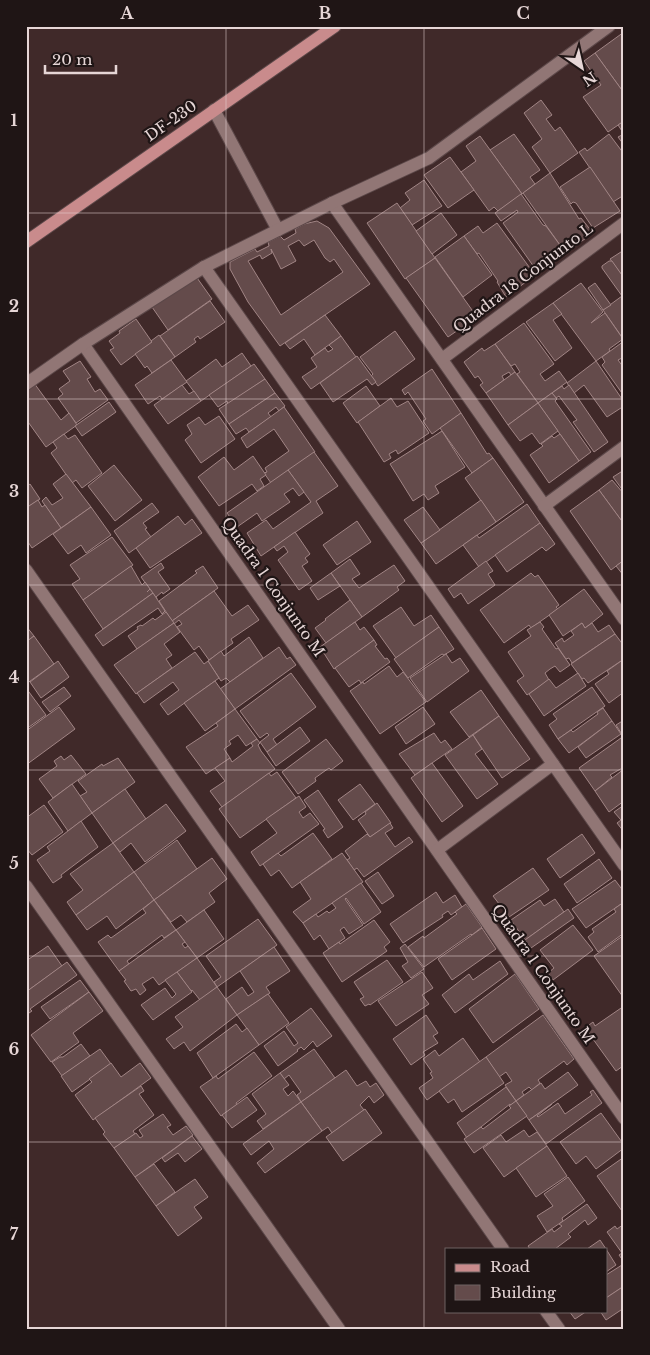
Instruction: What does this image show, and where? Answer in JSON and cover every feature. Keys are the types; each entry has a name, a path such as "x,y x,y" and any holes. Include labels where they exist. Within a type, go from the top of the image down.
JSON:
{"main road":[{"name":"DF-230","path":"26,242 334,26"}],"street":[{"path":"26,384 83,344 204,268 332,203 429,158 609,26"},
{"path":"214,110 278,230"},
{"path":"332,203 624,619"},
{"name":"Quadra 18 Conjunto L","path":"442,359 624,223"},
{"path":"204,268 624,865"},
{"name":"Quadra 1 Conjunto M","path":"83,344 624,1118"},
{"path":"544,506 624,447"},
{"path":"26,570 501,1248"},
{"path":"436,850 553,764"},
{"path":"26,886 339,1329"},
{"path":"547,1312 559,1329"}],"building":[{"path":"624,32 624,93 595,53"},
{"path":"595,53 624,93 621,96 624,99 624,121 608,132 583,97 601,85 584,61"},
{"path":"541,100 552,115 546,119 555,131 560,127 578,153 550,173 532,147 542,139 524,113"},
{"path":"624,121 624,134 618,125"},
{"path":"514,134 540,170 530,177 535,184 522,194 490,150"},
{"path":"609,134 624,154 624,195 613,202 579,152 585,148 587,151"},
{"path":"624,134 624,145 618,137"},
{"path":"480,136 522,194 498,211 494,207 489,211 461,172 476,161 466,146"},
{"path":"450,157 474,190 448,208 424,175"},
{"path":"590,167 620,211 593,228 576,203 573,202 571,204 560,187"},
{"path":"550,173 579,219 581,218 593,233 564,254 565,252 523,193"},
{"path":"424,180 442,206 412,225 400,208 410,200 405,193"},
{"path":"521,194 565,252 555,259 552,255 534,267 503,223 518,212 517,210 501,221 495,213"},
{"path":"397,203 435,258 405,279 367,223"},
{"path":"441,213 457,235 432,254 416,231"},
{"path":"317,221 329,228 370,284 280,346 248,302 230,269 230,262 255,249 257,252 269,246 268,242 280,236 284,240 296,233 295,229 304,224","holes":["299,240 304,246 314,240 325,258 330,262 334,259 343,272 281,315 248,261 260,255 262,259 272,253 271,249 281,269 296,261 288,246"]},
{"path":"497,223 535,275 506,297 498,281 479,253 477,254 464,236 478,226 483,233"},
{"path":"464,236 492,275 463,297 435,257"},
{"path":"624,250 624,278 610,259"},
{"path":"435,258 477,317 448,337 406,278"},
{"path":"609,261 612,261 624,278 624,340 603,310 622,296 602,268"},
{"path":"195,275 212,299 168,330 152,307"},
{"path":"581,283 603,312 591,323 605,313 623,339 596,361 553,303"},
{"path":"595,283 611,305 603,310 588,288"},
{"path":"210,301 225,322 200,339 198,336 194,339 196,342 175,357 160,336"},
{"path":"553,303 562,314 553,320 572,348 555,361 526,322"},
{"path":"325,315 341,336 315,355 304,339 290,349 285,343"},
{"path":"136,319 152,342 121,365 110,350 114,348 109,341"},
{"path":"524,323 554,364 540,374 545,381 559,371 567,382 538,403 517,374 520,372 515,364 511,366 495,344"},
{"path":"395,331 415,359 378,386 371,376 373,374 360,357"},
{"path":"159,335 175,357 152,373 147,366 145,368 135,354"},
{"path":"341,336 356,357 311,389 302,377 317,367 311,358 325,348 328,352 333,349 329,345"},
{"path":"624,341 624,357 618,360 624,368 624,396 602,365 605,362 602,357"},
{"path":"495,344 515,372 511,375 509,372 502,376 504,380 486,393 480,385 483,383 478,376 475,378 464,362 482,348 484,351"},
{"path":"242,353 251,366 201,401 186,381 216,359 222,367"},
{"path":"357,356 376,382 372,385 367,379 333,402 320,383"},
{"path":"171,360 187,382 162,399 160,396 148,404 135,385"},
{"path":"80,361 91,377 87,379 95,392 100,389 108,400 76,423 58,398 63,394 59,389 70,381 63,371"},
{"path":"596,361 624,402 624,406 607,417 584,385 574,393 567,383"},
{"path":"254,364 265,379 228,404 227,401 218,407 209,395"},
{"path":"432,369 461,413 432,434 423,421 426,419 408,392 405,395 402,390"},
{"path":"515,372 538,403 508,425 486,393"},
{"path":"265,379 275,393 229,424 219,409"},
{"path":"34,383 61,420 69,413 77,425 46,447 26,419 26,389"},
{"path":"182,385 189,394 194,391 201,401 168,424 154,405"},
{"path":"569,385 608,442 594,452 573,422 577,420 559,396 556,398 552,393 562,386 564,389"},
{"path":"366,386 380,406 357,423 343,403"},
{"path":"275,393 285,406 279,411 276,407 268,413 271,417 249,432 246,428 236,434 229,424"},
{"path":"552,393 557,399 555,401 591,452 579,461 538,403"},
{"path":"391,398 397,407 408,401 429,433 398,454 396,450 389,454 391,458 384,462 358,422"},
{"path":"109,402 116,412 82,436 75,426"},
{"path":"538,403 558,431 540,444 532,433 520,441 508,425"},
{"path":"284,407 315,452 271,483 264,473 267,472 265,468 289,451 274,429 247,448 241,438"},
{"path":"461,413 487,454 489,453 493,458 472,473 440,428"},
{"path":"219,416 235,439 201,463 185,440 192,434 187,425 199,417 205,425"},
{"path":"442,431 465,467 435,486 439,493 428,500 424,494 413,501 390,464"},
{"path":"64,434 68,439 75,435 102,473 82,488 76,480 72,483 51,453 57,448 53,442"},
{"path":"560,434 579,461 549,483 530,455 543,446 541,444 552,436 554,438"},
{"path":"314,452 338,486 316,501 323,513 261,556 247,533 266,520 273,529 311,502 288,470"},
{"path":"253,456 266,475 260,479 264,486 257,491 252,484 219,506 198,477 224,457 234,470"},
{"path":"493,458 524,502 496,522 465,478"},
{"path":"114,465 142,500 115,521 88,486"},
{"path":"288,470 304,492 299,496 293,488 284,494 290,502 262,521 257,513 237,527 227,513"},
{"path":"624,470 624,492 613,477"},
{"path":"66,474 91,507 61,528 42,501 46,497 52,505 63,498 53,484"},
{"path":"612,480 624,494 624,524 599,490"},
{"path":"30,484 40,499 26,508 26,487"},
{"path":"599,490 624,524 624,560 611,570 570,511"},
{"path":"38,500 42,507 45,505 61,528 32,548 26,539 26,508"},
{"path":"481,500 496,522 436,564 421,543"},
{"path":"152,503 159,512 143,523 151,537 129,553 114,531"},
{"path":"527,504 540,523 479,567 463,545 477,535 479,538"},
{"path":"91,507 111,535 86,553 81,545 68,554 53,534"},
{"path":"423,507 440,530 421,543 404,520"},
{"path":"178,516 185,525 192,519 202,533 150,568 136,548"},
{"path":"357,521 371,542 337,565 323,545"},
{"path":"540,523 555,544 546,551 542,547 507,572 495,555"},
{"path":"295,532 310,554 305,558 308,562 302,566 312,581 299,590 278,560 288,552 284,546 277,551 274,547"},
{"path":"112,537 133,565 83,600 72,584 80,579 70,565"},
{"path":"350,559 360,574 352,579 359,588 394,565 405,581 397,587 399,590 362,617 331,573"},
{"path":"624,560 624,576 616,566"},
{"path":"486,561 493,571 488,574 495,585 468,604 461,593 454,598 448,589"},
{"path":"161,563 164,568 158,572 170,589 163,594 162,592 156,597 157,599 141,577"},
{"path":"131,566 142,585 145,582 153,593 103,629 83,600"},
{"path":"203,566 218,588 172,621 159,601 197,573 195,571"},
{"path":"331,573 340,586 318,600 310,588"},
{"path":"531,573 535,577 538,575 559,605 556,607 558,609 531,628 529,625 504,643 480,610"},
{"path":"584,589 603,614 585,628 582,623 563,636 549,615"},
{"path":"214,591 232,616 248,605 259,620 231,639 233,643 209,660 199,646 194,650 177,627 182,624 179,620 174,624 172,621"},
{"path":"153,593 165,611 162,614 158,608 103,646 95,635"},
{"path":"350,600 362,617 326,643 315,628"},
{"path":"401,607 414,626 431,615 439,627 396,658 373,626"},
{"path":"166,612 174,623 137,649 128,636 138,629 137,627 142,626 153,618 155,620"},
{"path":"355,622 360,630 364,627 374,640 334,669 320,647"},
{"path":"540,622 544,627 542,629 570,665 560,672 555,666 550,669 545,673 549,680 527,695 517,681 524,676 508,652 531,636 527,630"},
{"path":"174,623 180,632 164,644 172,655 166,659 172,668 136,694 114,665"},
{"path":"582,623 585,628 592,623 598,632 609,625 615,634 572,663 569,658 566,659 555,643 562,638 564,642 574,635 571,631"},
{"path":"26,626 34,636 26,642"},
{"path":"439,627 454,649 444,655 442,654 408,678 394,659"},
{"path":"615,634 624,646 624,659 588,683 584,678 582,679 571,664"},
{"path":"34,636 54,664 26,684 26,642"},
{"path":"249,637 263,658 230,682 226,678 221,681 208,661 221,651 224,656"},
{"path":"374,640 377,645 375,646 385,659 387,658 390,662 361,683 359,680 349,687 335,668"},
{"path":"279,647 287,659 290,657 296,665 235,709 220,689"},
{"path":"195,652 204,664 208,661 219,678 168,715 160,704 179,690 173,682 144,703 137,693"},
{"path":"446,654 452,663 460,658 469,671 427,702 410,678"},
{"path":"624,659 624,692 609,703 595,684 609,674 607,671"},
{"path":"58,661 69,677 41,698 30,682"},
{"path":"389,666 397,677 403,672 426,702 380,734 350,691 363,682 364,684"},
{"path":"291,673 316,707 273,739 277,745 267,752 260,742 269,735 267,733 260,738 240,711"},
{"path":"578,673 586,686 544,716 529,694 549,679 556,688"},
{"path":"215,681 235,709 205,731 184,703"},
{"path":"64,687 71,696 50,712 42,702"},
{"path":"592,687 605,706 558,739 549,725 557,719 553,714"},
{"path":"26,688 46,715 29,727 26,724"},
{"path":"481,690 499,716 469,737 450,712"},
{"path":"59,707 75,729 26,765 26,731"},
{"path":"423,707 435,724 406,744 395,727"},
{"path":"603,708 612,721 569,753 558,739 571,730 573,732 598,714 597,712"},
{"path":"235,709 257,739 246,746 238,735 229,741 231,744 224,749 230,758 206,774 186,747 218,726 216,723"},
{"path":"499,716 530,759 502,778 473,735"},
{"path":"624,720 624,736 623,736 616,725"},
{"path":"612,721 621,734 586,758 578,747"},
{"path":"300,727 310,741 276,766 267,752"},
{"path":"434,733 441,743 445,740 452,749 415,775 399,754"},
{"path":"473,735 482,749 475,754 498,784 477,799 445,755"},
{"path":"621,738 624,742 624,767 610,775 612,777 595,791 579,768"},
{"path":"257,739 260,743 258,745 261,751 275,769 222,807 210,791 225,781 215,768 230,758 232,762 253,746 251,743"},
{"path":"326,739 343,761 315,778 316,781 298,794 282,772"},
{"path":"71,755 86,774 53,798 39,779 57,766 54,761 61,756 64,760"},
{"path":"118,758 135,782 92,813 80,796 87,792 78,781 102,764 103,766"},
{"path":"432,763 463,806 442,822 411,778"},
{"path":"624,769 624,801 609,812 595,791"},
{"path":"277,772 296,798 240,838 219,809 269,773 271,776"},
{"path":"72,784 92,813 68,831 48,802"},
{"path":"360,784 375,804 353,820 338,800"},
{"path":"125,789 146,819 113,843 92,813"},
{"path":"318,790 343,827 328,838 323,830 325,829 304,800"},
{"path":"299,796 306,807 299,812 303,818 310,813 319,824 260,866 251,852 277,833 266,819"},
{"path":"377,803 391,823 370,837 358,820"},
{"path":"166,804 186,831 145,862 131,843 120,852 113,843"},
{"path":"44,805 63,832 32,855 26,848 26,818"},
{"path":"624,805 624,832 617,823 621,820 614,812"},
{"path":"81,821 98,847 53,883 37,860 50,851 47,847"},
{"path":"390,823 393,828 385,833 395,847 409,837 413,842 364,877 357,868 354,870 347,860 350,858 345,851 367,834 370,837"},
{"path":"313,833 332,859 292,888 279,870 271,876 263,864 278,853 281,856"},
{"path":"582,834 595,853 560,878 547,859"},
{"path":"177,840 197,869 154,900 134,872"},
{"path":"113,843 134,872 76,915 67,902 83,890 70,874"},
{"path":"342,853 363,882 303,923 293,912 311,899 300,882"},
{"path":"212,858 227,879 209,893 215,902 187,922 181,915 171,922 154,900"},
{"path":"599,859 612,878 577,903 564,884"},
{"path":"533,868 549,890 509,917 493,896"},
{"path":"134,872 154,900 116,929 107,916 87,930 76,915"},
{"path":"378,872 394,896 382,904 365,881"},
{"path":"615,880 624,892 624,902 586,928 572,909"},
{"path":"361,883 381,912 364,924 346,898 363,925 349,934 344,927 340,930 345,938 329,949 320,935 314,940 303,923 316,914 318,917 327,911 329,913 336,908 332,903"},
{"path":"436,892 443,903 455,895 462,907 451,915 448,911 442,915 443,917 403,943 390,924"},
{"path":"555,899 564,912 525,940 511,920 540,900 544,906"},
{"path":"154,900 176,930 164,938 162,935 127,961 129,964 119,971 98,942 108,935 111,938 146,913 143,909"},
{"path":"624,902 624,933 598,952 588,937 594,932 592,929 616,912 614,909"},
{"path":"466,904 482,927 424,967 408,947 457,914 455,912"},
{"path":"568,909 574,918 531,948 525,940"},
{"path":"204,910 224,939 197,958 176,930"},
{"path":"258,919 277,945 217,987 214,982 221,977 206,956"},
{"path":"374,920 390,942 384,947 387,951 342,982 323,953 339,942 340,944"},
{"path":"573,925 593,950 553,980 548,973 554,968 540,950"},
{"path":"482,928 496,949 452,980 438,959"},
{"path":"176,930 185,942 182,944 185,948 188,946 197,958 159,985 153,977 142,984 146,990 140,995 136,989 131,991 119,971"},
{"path":"624,935 624,996 623,997 594,956"},
{"path":"405,944 424,969 411,978 402,966 408,962 400,948"},
{"path":"48,946 62,966 26,992 26,961"},
{"path":"274,947 290,971 266,987 270,993 237,1015 226,999 242,987 248,996 254,992 240,971"},
{"path":"197,958 217,987 200,1000 177,972"},
{"path":"387,960 403,982 370,1005 365,1006 360,999 364,997 354,982"},
{"path":"500,961 508,974 455,1013 442,995 469,974 473,980"},
{"path":"67,962 77,975 30,1009 32,1011 26,1015 26,992"},
{"path":"177,972 192,992 153,1020 141,1005 165,988 172,998 176,994 165,980"},
{"path":"422,972 433,988 422,995 429,1004 396,1026 378,1001"},
{"path":"515,974 539,1009 493,1043 469,1009"},
{"path":"80,980 89,992 50,1019 41,1007"},
{"path":"217,987 237,1015 190,1051 184,1042 174,1049 166,1039 183,1027 175,1017"},
{"path":"89,992 103,1011 73,1033 79,1042 51,1062 31,1035"},
{"path":"268,994 289,1023 259,1045 237,1015"},
{"path":"624,1006 624,1061 621,1063 623,1066 616,1071 585,1028 593,1022 595,1026"},
{"path":"311,1008 332,1036 317,1047 313,1041 304,1050 301,1047 278,1066 264,1046 284,1031 294,1046 298,1043 286,1027"},
{"path":"426,1015 438,1033 433,1036 438,1043 423,1052 425,1055 411,1065 393,1039"},
{"path":"543,1015 574,1059 567,1065 564,1061 538,1080 540,1083 532,1090 529,1087 522,1092 524,1095 516,1101 505,1085 512,1081 506,1072 499,1077 486,1057"},
{"path":"236,1024 242,1032 247,1028 259,1045 213,1078 197,1053"},
{"path":"463,1038 480,1062 427,1100 419,1088 433,1078 430,1073 432,1072 423,1059 435,1050 439,1056"},
{"path":"81,1044 90,1056 62,1076 52,1062 63,1057"},
{"path":"100,1049 111,1064 72,1092 61,1076"},
{"path":"314,1049 335,1078 301,1102 297,1095 301,1092 289,1075 284,1079 280,1073"},
{"path":"254,1052 272,1076 221,1116 200,1087 216,1076 218,1079"},
{"path":"486,1057 504,1083 462,1112 454,1099 448,1103 439,1091"},
{"path":"111,1063 121,1077 140,1063 151,1078 93,1120 75,1095 92,1082 89,1079"},
{"path":"346,1070 357,1086 366,1081 370,1087 376,1083 384,1095 374,1103 369,1096 360,1105 364,1110 332,1133 328,1127 322,1131 301,1102"},
{"path":"568,1072 578,1085 529,1120 516,1101 541,1083 545,1089"},
{"path":"280,1073 289,1085 283,1089 288,1096 293,1091 301,1102 263,1129 257,1121 266,1114 252,1094"},
{"path":"141,1086 144,1091 139,1094 154,1115 133,1131 135,1134 114,1148 103,1134 105,1132 95,1118"},
{"path":"506,1087 516,1101 467,1138 457,1123"},
{"path":"593,1090 602,1103 546,1144 529,1120 552,1104 537,1116 558,1103 565,1114 592,1095 590,1092"},
{"path":"247,1097 257,1110 232,1128 222,1115"},
{"path":"516,1101 527,1116 474,1153 464,1139 481,1127 483,1129 511,1108 509,1106"},
{"path":"301,1102 322,1131 265,1173 257,1163 274,1149 269,1141 251,1155 243,1144"},
{"path":"365,1109 382,1133 343,1161 326,1137"},
{"path":"601,1113 624,1145 624,1148 596,1169 586,1156 576,1164 560,1142"},
{"path":"163,1114 171,1125 167,1127 173,1135 186,1126 193,1135 135,1177 114,1148 136,1133 140,1138 143,1136 139,1130"},
{"path":"524,1130 529,1137 537,1132 547,1146 504,1177 483,1148 501,1135 506,1142"},
{"path":"192,1136 202,1149 185,1162 178,1153 165,1162 162,1158"},
{"path":"547,1146 567,1176 536,1197 516,1168"},
{"path":"624,1157 624,1210 622,1211 597,1176"},
{"path":"154,1164 175,1192 156,1206 135,1177"},
{"path":"568,1177 585,1201 562,1218 563,1221 547,1232 537,1216 553,1206 544,1194"},
{"path":"195,1179 208,1197 194,1207 202,1218 178,1236 156,1206"},
{"path":"587,1204 597,1218 588,1225 585,1220 568,1234 571,1237 556,1248 529,1248 528,1246 552,1229 554,1232 562,1226 559,1224"},
{"path":"624,1224 624,1262 619,1255 622,1253 607,1232 615,1226 617,1229"},
{"path":"600,1240 605,1248 588,1248"},
{"path":"608,1252 616,1265 608,1271"},
{"path":"622,1265 624,1268 624,1286 608,1297 608,1274"},
{"path":"624,1286 624,1308 606,1320 601,1312 608,1312 608,1297"},
{"path":"570,1312 586,1312 575,1319"}]}
